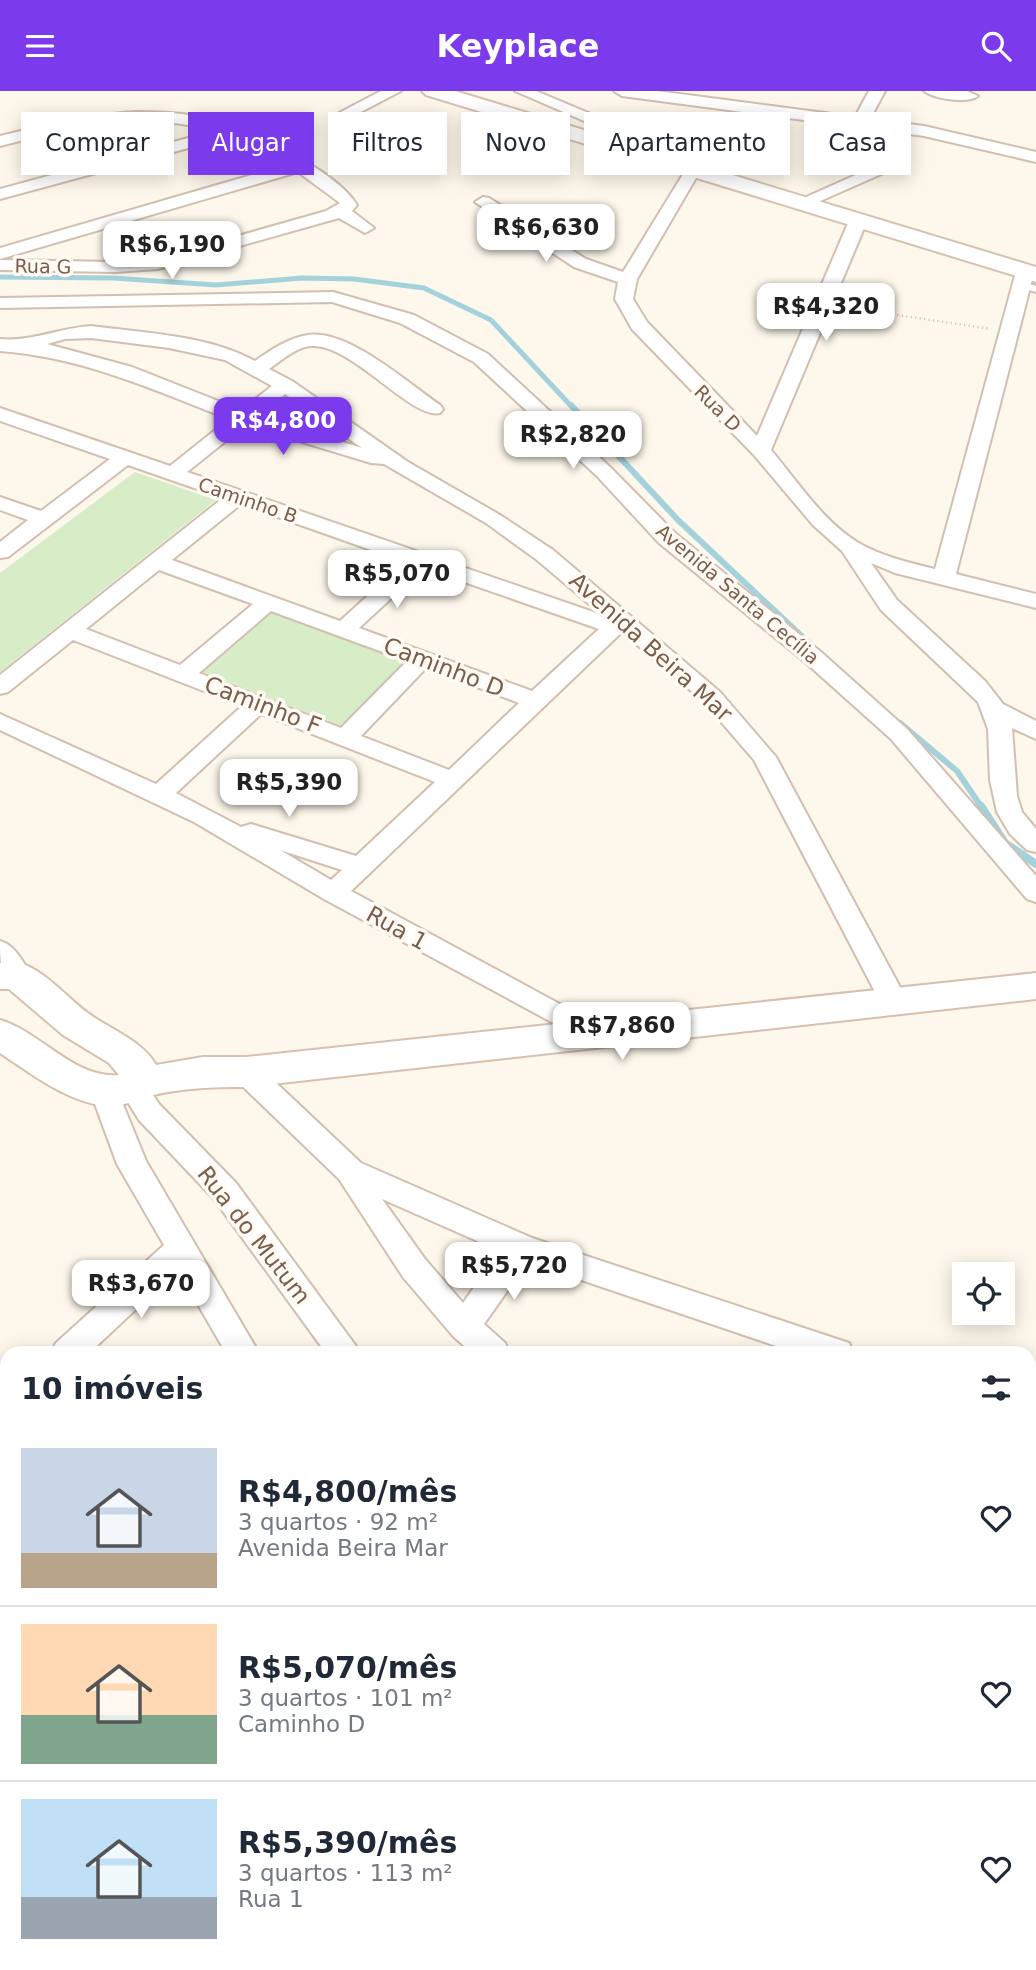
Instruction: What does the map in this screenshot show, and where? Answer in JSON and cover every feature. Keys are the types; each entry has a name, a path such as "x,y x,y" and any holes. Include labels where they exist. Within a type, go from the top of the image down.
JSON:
{"main road":[{"path":"433,91 584,131"},
{"path":"710,175 803,202 1030,280"},
{"path":"6,967 77,1025 127,1091"},
{"path":"0,1034 74,1080 127,1091 202,1072 246,1072 1036,986"}],"street":[{"path":"349,112 393,91"},
{"path":"523,91 584,123"},
{"path":"622,91 804,116"},
{"path":"865,112 877,91"},
{"path":"932,91 970,96"},
{"path":"2,140 93,119 131,115 188,121"},
{"path":"911,130 950,135 1036,157"},
{"path":"0,194 188,143"},
{"path":"0,254 270,175"},
{"path":"313,175 348,201 349,205 336,213"},
{"path":"483,202 580,263 628,279 689,175"},
{"path":"716,175 748,186"},
{"path":"803,202 866,175"},
{"path":"336,213 365,228"},
{"name":"Rua G","path":"0,265 115,267 158,264 336,213"},
{"path":"761,451 858,221"},
{"name":"Rua D","path":"628,279 624,299 639,325 761,451 806,505 850,547 877,560 1036,601"},
{"path":"944,577 1009,332 1030,280"},
{"name":"Avenida Santa Cecília","path":"0,303 332,297 407,319 481,358 604,472 667,538 813,657 899,734 1036,893"},
{"name":"Avenida Beira Mar","path":"25,345 64,333 110,333 214,350 257,368 285,385 401,466 524,540 576,580 617,624 712,697 764,757 894,1002"},
{"path":"257,368 302,342 323,341 352,355 433,408"},
{"name":"Avenida Beira Mar","path":"0,345 25,345 114,369 246,418 401,466"},
{"path":"172,474 285,385"},
{"name":"Caminho B","path":"0,414 237,497 617,624"},
{"path":"214,442 348,430"},
{"path":"0,552 126,457"},
{"path":"0,687 237,497"},
{"path":"0,503 44,519"},
{"path":"850,547 889,605 980,691 995,709 1036,731"},
{"path":"344,630 421,559"},
{"name":"Caminho D","path":"155,561 536,701"},
{"path":"184,674 269,602"},
{"path":"333,893 617,624"},
{"name":"Caminho F","path":"71,631 454,781"},
{"path":"345,737 423,658"},
{"path":"160,794 258,704"},
{"path":"995,709 1008,810 1023,834 1036,844"},
{"name":"Rua 1","path":"0,721 203,816 333,893 594,1035"},
{"name":"Rua 1","path":"203,816 361,867"},
{"path":"246,1072 350,1171 395,1246 422,1283 486,1346"},
{"path":"127,1091 132,1164 239,1346"},
{"name":"Rua do Mutum","path":"127,1091 225,1191 340,1346"},
{"path":"350,1171 521,1247 818,1346"},
{"path":"464,1327 521,1247"},
{"path":"75,1346 180,1249"}],"path":[{"path":"821,304 1009,332"}],"green space":[{"path":"135,472 216,500 0,672 0,573"},
{"path":"272,610 411,660 342,726 200,671"}],"waterway":[{"path":"0,277 113,278 216,285 302,278 354,279 424,288 491,320 572,407"},
{"path":"571,405 678,520 809,643"},
{"path":"900,723 957,771 982,808"},
{"path":"981,806 1005,843 1036,864"}]}
